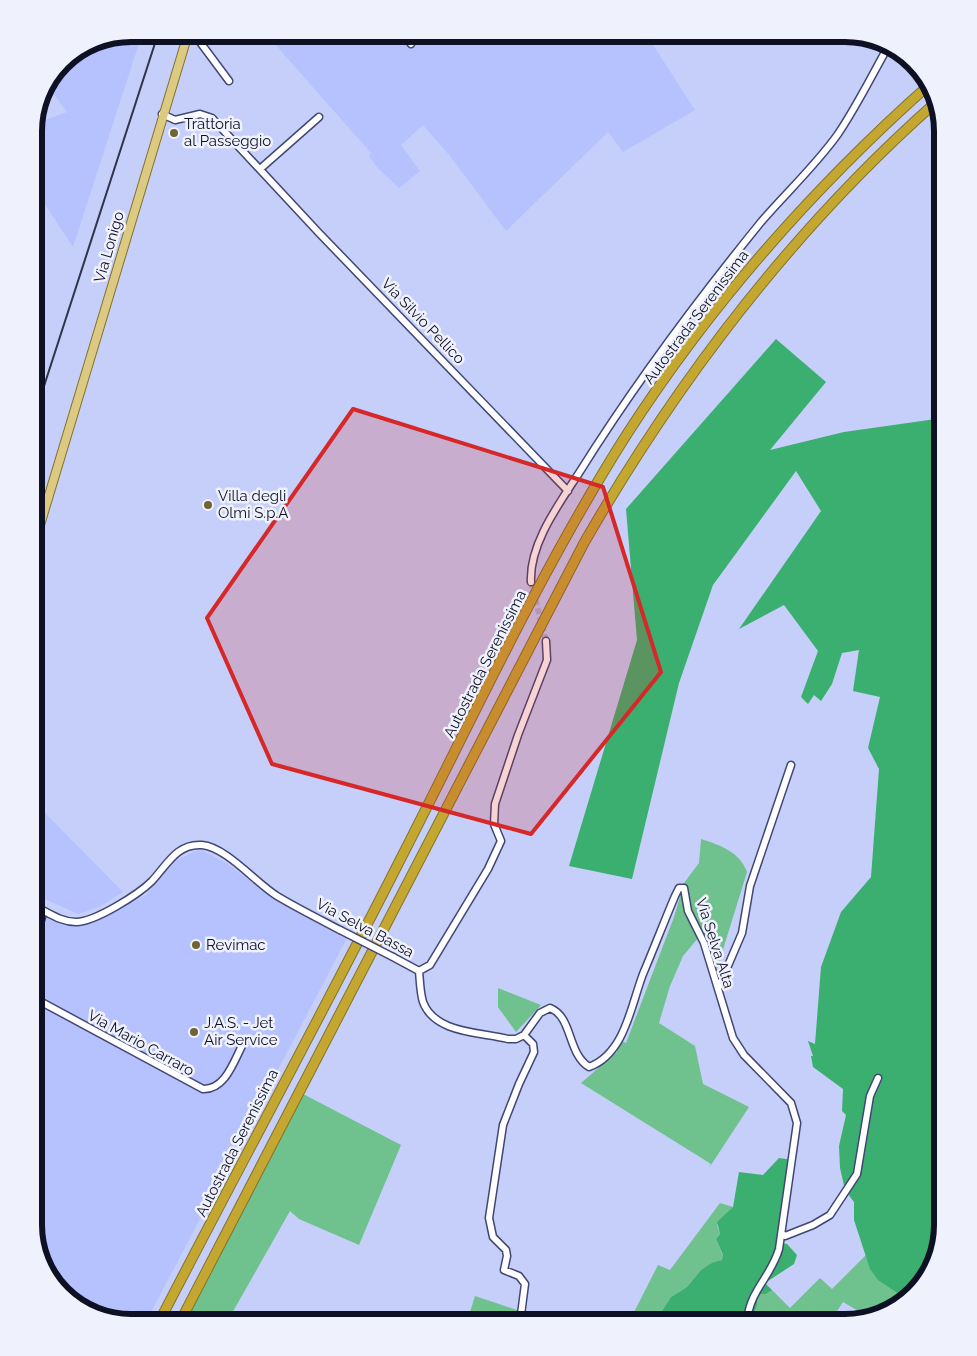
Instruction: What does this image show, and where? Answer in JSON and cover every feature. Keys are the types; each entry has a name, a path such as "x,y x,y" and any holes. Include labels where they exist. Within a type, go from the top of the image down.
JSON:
{"highway":[{"name":"Autostrada Serenissima","path":"164,1313 388,886 570,530 625,438 686,349 758,258 851,158 924,89"},
{"name":"Autostrada Serenissima","path":"185,1313 584,543 640,449 708,350 770,271 860,174 931,108"}],"main road":[{"name":"Via Lonigo","path":"43,517 162,114 185,43"}],"street":[{"path":"201,43 229,81"},
{"path":"531,582 530,567 535,550 568,491 613,418 702,297 762,221 838,134 886,52"},
{"name":"Via Silvio Pellico","path":"162,114 175,120 200,114 212,118 225,135 260,169 319,233 568,491"},
{"path":"260,169 319,117"},
{"path":"418,971 430,965 488,869 501,842 494,824 495,804 518,735 547,660 546,641"},
{"path":"718,990 742,933 750,886 791,765"},
{"name":"Via Selva Bassa","path":"42,910 65,920 78,922 87,920 140,891 182,849 201,845 210,847 222,853 276,895 418,971 423,1002 437,1020 454,1028 508,1039 516,1039 524,1035"},
{"name":"Via Selva Alta","path":"524,1035 540,1013 546,1008 550,1008 561,1014 576,1054 584,1063 589,1066 601,1060 625,1028 644,973 675,896 680,887 684,888 687,905 694,924 704,942 724,1014 736,1044 744,1055 782,1092 791,1103 794,1112 796,1139 782,1234 774,1263 750,1301 748,1314"},
{"name":"Via Mario Carraro","path":"42,1002 202,1089 211,1089 220,1084 244,1042"},
{"path":"521,1314 525,1284 519,1276 504,1270 503,1264 507,1256 506,1250 493,1237 489,1218 504,1125 518,1084 534,1052 533,1044 524,1035"},
{"path":"782,1234 785,1236 795,1234 830,1215 857,1174 870,1096 878,1078"}],"highlighted area":[{"path":"353,409 603,487 661,672 531,834 272,764 207,618"}],"shaded area":[{"path":"139,43 73,247 43,202 43,121 67,112 52,92 73,65 98,49 114,44"},
{"path":"274,43 652,43 695,110 623,152 608,132 506,231 450,156 423,125 401,145 420,171 399,188 376,166 369,156 371,153"},
{"path":"42,810 123,892 101,906 78,914 42,898"},
{"path":"200,849 226,863 280,902 348,936 151,1313 120,1313 87,1302 61,1279 49,1258 43,1236 42,915 59,922 81,925 105,916 146,895 175,861"}],"green space":[{"path":"776,339 826,382 770,450 844,432 934,419 934,1236 923,1269 900,1295 878,1280 870,1269 854,1220 854,1202 845,1190 840,1168 839,1146 846,1115 842,1111 843,1089 813,1067 811,1056 813,1056 808,1041 815,1044 821,967 841,912 871,877 879,769 868,748 880,697 853,691 859,650 842,653 832,684 821,701 814,695 808,704 801,697 818,651 784,605 739,629 821,511 796,471 713,585 679,683 632,879 569,866 637,640 626,509"},
{"path":"701,839 729,850 740,859 747,872 717,969 712,949 703,932 683,956 670,986 659,1023 695,1046 703,1084 749,1107 709,1168 711,1164 581,1083 617,1052 619,1040 626,1043 674,917 684,883 699,863"},
{"path":"498,988 541,1005 516,1032 498,1007"},
{"path":"303,1094 401,1145 359,1245 299,1219 290,1211 232,1313 190,1313"},
{"path":"779,1158 793,1160 781,1243 787,1244 797,1255 794,1264 765,1283 772,1290 766,1294 757,1294 757,1306 754,1314 660,1314 671,1297 687,1287 701,1270 712,1263 722,1260 723,1255 716,1239 720,1234 717,1222 733,1207 739,1172 763,1175"},
{"path":"720,1203 733,1207 717,1225 720,1234 716,1239 723,1256 722,1260 701,1270 687,1287 671,1297 660,1314 633,1314 658,1265 670,1270"},
{"path":"866,1255 876,1274 902,1293 879,1307 860,1312 843,1302 835,1314 755,1314 757,1306 757,1293 766,1294 772,1290 790,1308 820,1278 832,1289"},
{"path":"475,1296 517,1310 517,1314 470,1313"}],"tunnel":[{"path":"531,582 546,641"}],"railway":[{"path":"43,390 155,43"}],"place":[{"name":"Trattoria al Passeggio","path":"174,133"},
{"name":"Villa degli Olmi S.p.A","path":"208,505"},
{"name":"Revimac","path":"196,945"},
{"name":"J.A.S. - Jet Air Service","path":"194,1032"}]}
